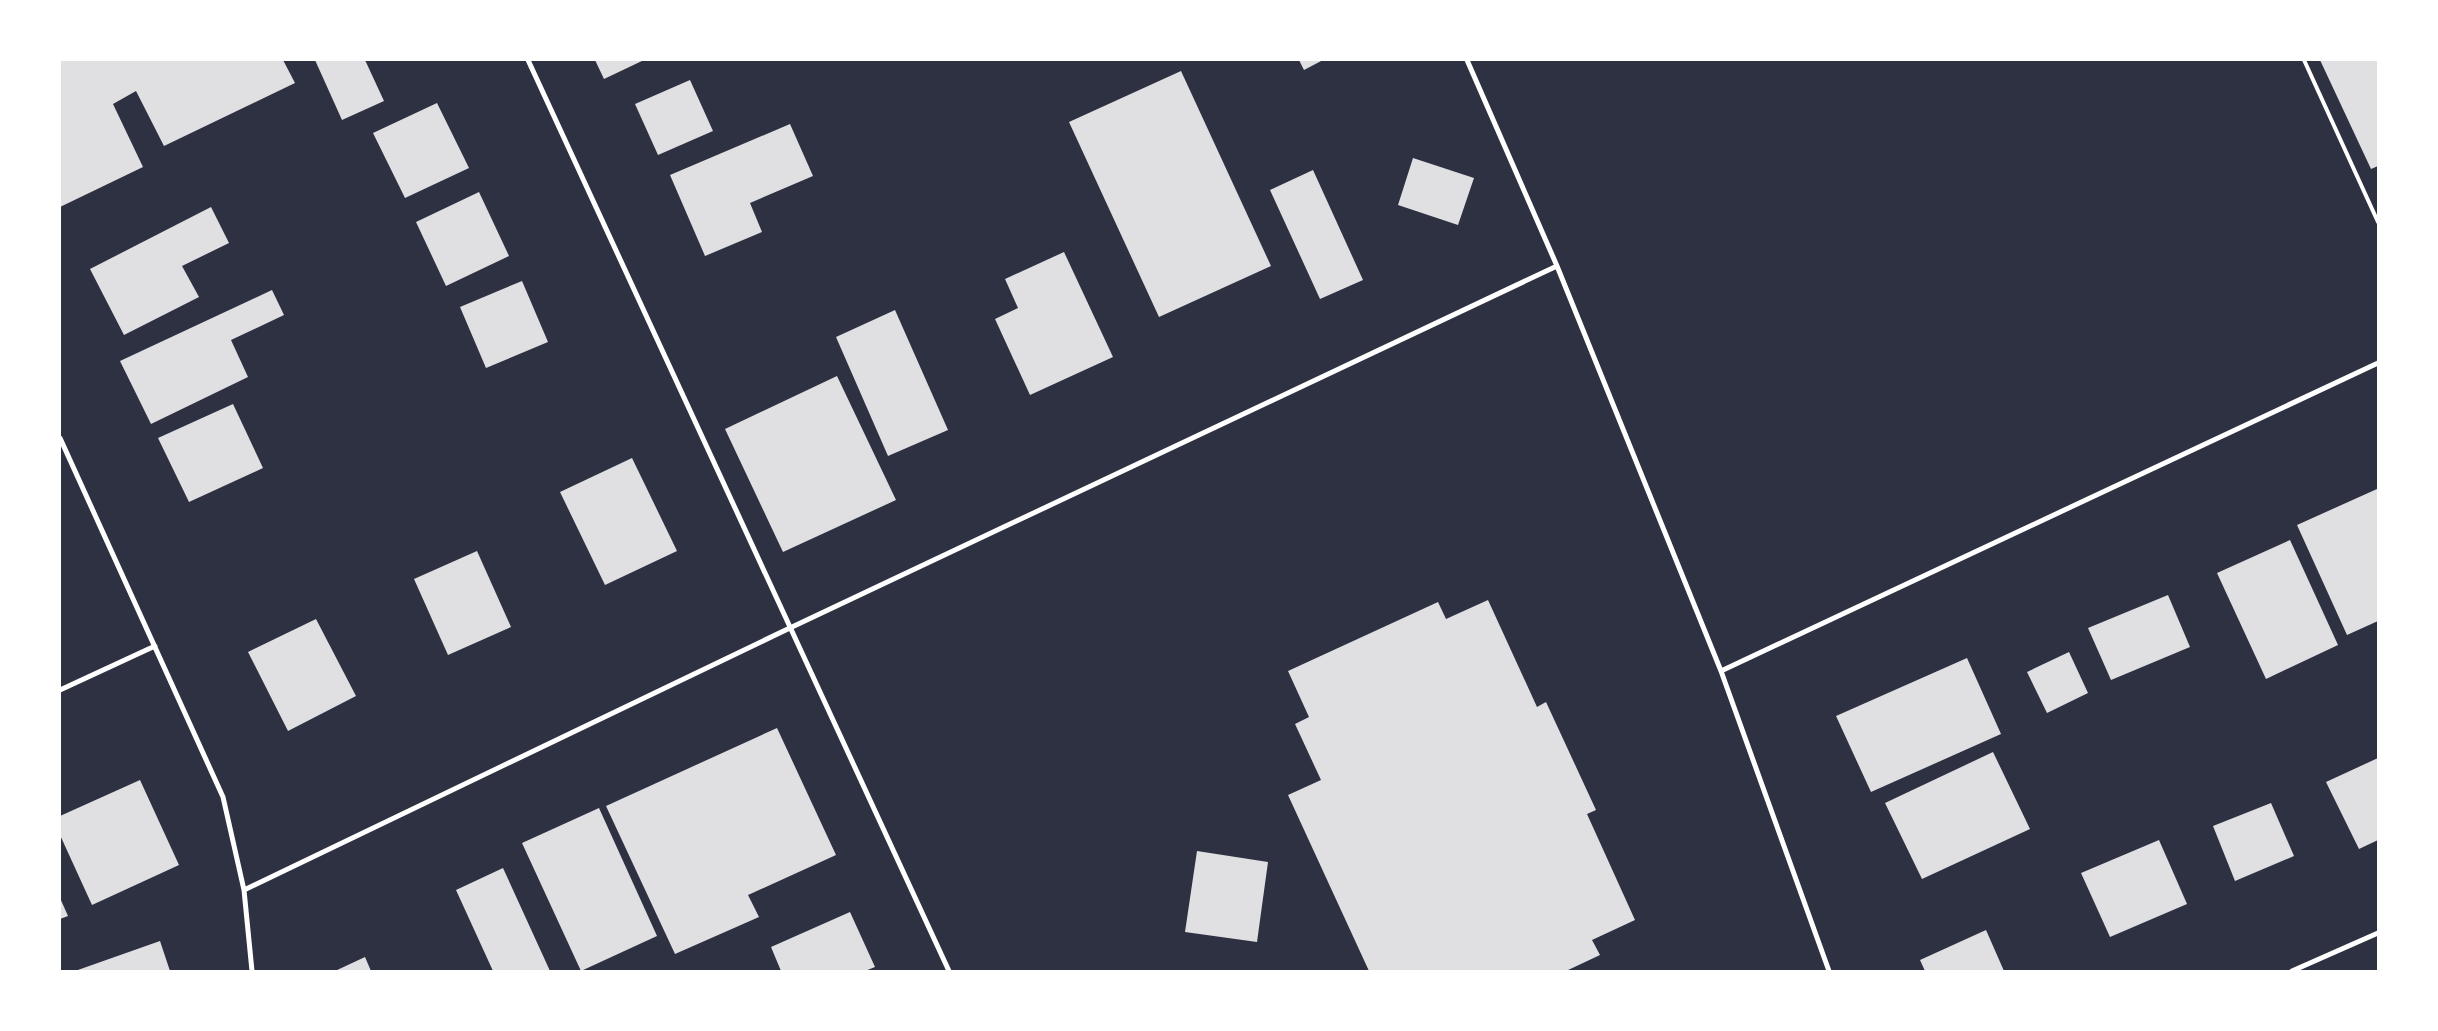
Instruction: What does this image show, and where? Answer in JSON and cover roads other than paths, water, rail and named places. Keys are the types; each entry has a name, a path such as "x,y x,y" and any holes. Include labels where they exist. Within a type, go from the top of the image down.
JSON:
{"street":[{"path":"528,60 949,971"},
{"path":"1467,60 1557,266 1720,670 1829,971"},
{"path":"244,890 1557,266"},
{"path":"1720,670 2378,363"},
{"path":"60,438 223,797 244,890 252,971"},
{"path":"60,690 155,646"},
{"path":"2292,971 2378,934"}],"lane":[{"path":"2304,60 2378,222"}]}
